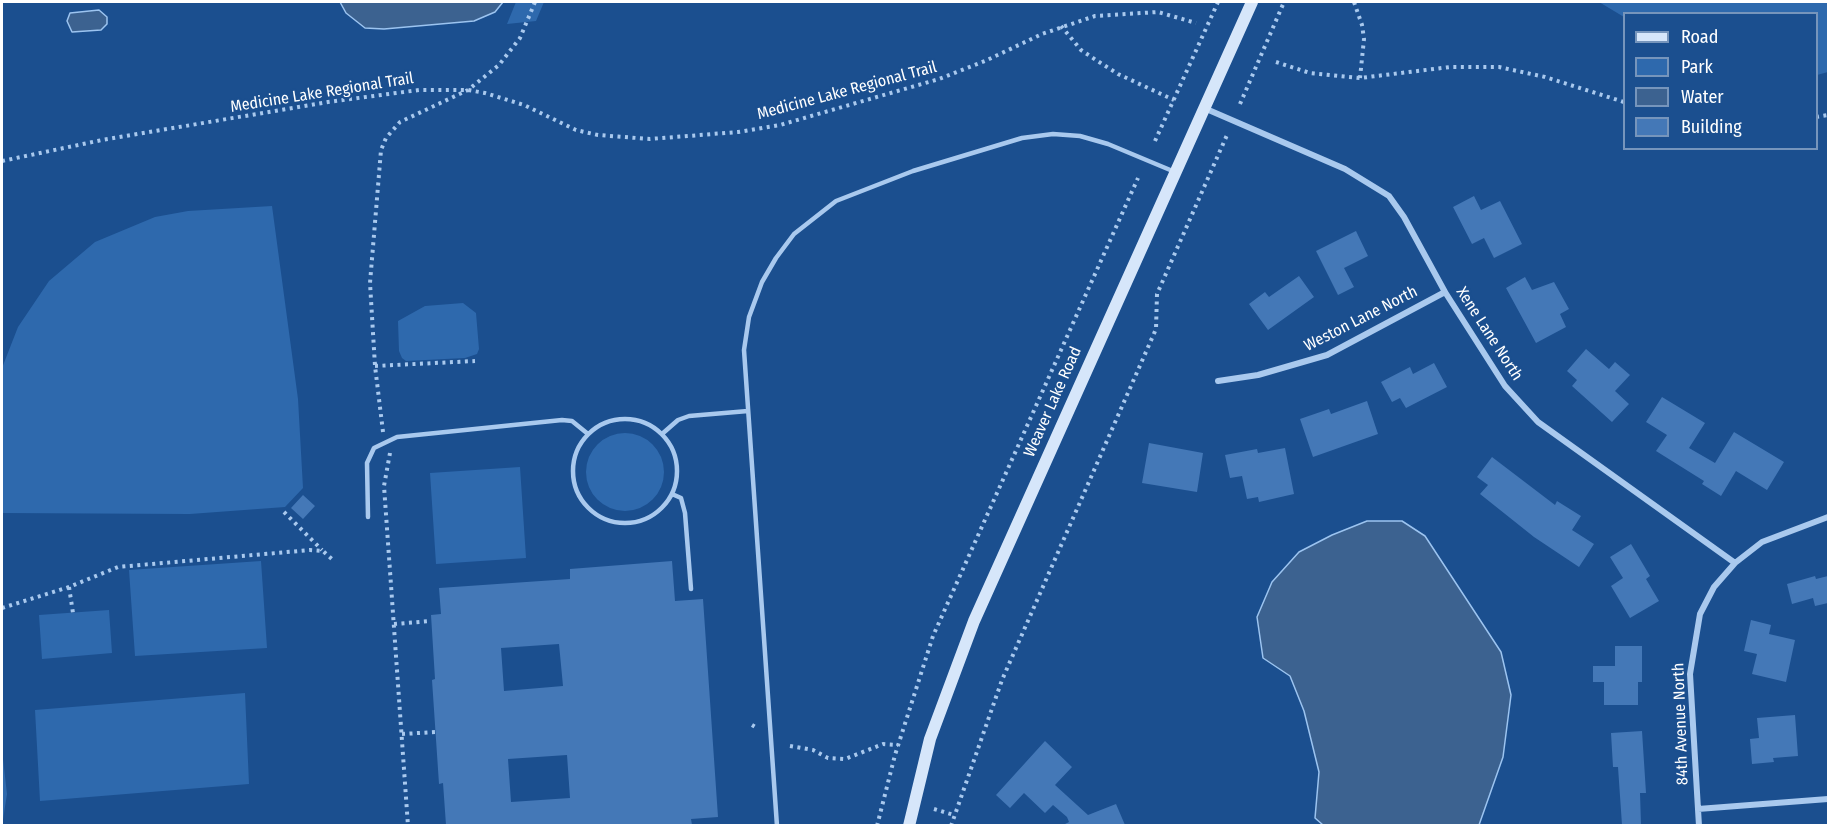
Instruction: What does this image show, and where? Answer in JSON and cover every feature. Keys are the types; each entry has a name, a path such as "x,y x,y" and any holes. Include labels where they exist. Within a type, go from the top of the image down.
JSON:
{"main road":[{"name":"Weaver Lake Road","path":"909,825 930,739 974,621 1252,2"}],"street":[{"name":"Xene Lane North","path":"1203,108 1345,169 1389,196 1404,217 1445,292 1505,386 1538,422 1735,563"},
{"name":"Weston Lane North","path":"1218,381 1258,375 1327,355 1445,292"},
{"path":"1735,563 1762,542 1828,517"},
{"name":"84th Avenue North","path":"1698,825 1690,674 1692,646 1700,614 1714,588 1735,563"},
{"path":"1698,809 1828,799"}],"lane":[{"path":"777,825 744,350 749,317 762,282 794,234 836,201 862,189 993,146 1053,134 1080,136 1108,144 1175,172"},
{"path":"662,434 678,420 689,416 748,411"},
{"path":"621,418 648,424 662,434 674,454 677,467 672,494 654,515 635,522 615,523 590,511 575,488 572,475 578,448 588,434 608,421 621,418"},
{"path":"368,517 367,463 374,448 397,437 562,420 572,421 588,434"},
{"path":"672,494 681,498 685,513 691,589"}],"path":[{"path":"382,429 375,366 370,283 378,164 381,150 386,138 400,122 468,90 509,54 520,38 535,2"},
{"path":"1155,141 1218,2"},
{"path":"1240,104 1284,2"},
{"path":"1354,2 1364,39 1360,78"},
{"name":"Medicine Lake Regional Trail","path":"2,161 102,140 328,102 419,90 468,90 507,99 556,122 598,135 650,139 738,132 780,125 939,79 1061,26 1095,16 1137,12 1169,13 1196,23"},
{"path":"1061,26 1082,50 1096,60 1118,74 1174,100"},
{"path":"1276,62 1310,72 1360,78 1450,67 1499,67 1545,77 1623,102"},
{"path":"951,825 1002,680 1156,329 1157,294 1227,135"},
{"path":"877,825 898,745 933,636 1138,178"},
{"path":"375,366 475,361"},
{"path":"390,453 384,486 408,825"},
{"path":"284,512 333,560"},
{"path":"2,608 69,587 118,567 323,551"},
{"path":"69,587 73,613"},
{"path":"394,624 431,621"},
{"path":"752,725 757,728"},
{"path":"402,734 436,732"},
{"path":"790,746 813,750 828,758 845,759 883,744 898,745"},
{"path":"884,796 891,798"},
{"path":"934,809 954,815"}],"green space":[{"path":"516,2 544,2 536,21 507,24"},
{"path":"1599,2 1828,2 1828,72 1818,75 1818,12 1623,12 1623,16"},
{"path":"272,206 298,399 303,488 285,507 190,514 2,513 2,368 18,327 49,281 95,242 155,217 188,211"},
{"path":"463,303 476,313 479,349 477,354 465,358 406,361 402,358 399,351 398,321 425,306"},
{"path":"625,433 640,436 652,445 661,457 664,472 661,487 652,499 640,508 625,511 610,508 598,499 589,487 586,472 589,457 598,445 610,436"},
{"path":"520,467 526,558 436,564 430,473"},
{"path":"261,561 267,648 135,656 129,570"},
{"path":"109,610 112,653 42,659 39,615"},
{"path":"245,693 249,784 40,801 35,710"},
{"path":"2,750 7,794 2,826"}],"water":[{"path":"340,2 503,2 495,12 474,21 384,29 365,28 346,13"},
{"path":"99,10 107,17 107,24 101,30 72,32 67,21 70,13"},
{"path":"1367,521 1402,521 1425,536 1501,652 1511,695 1503,757 1479,825 1323,825 1315,818 1319,772 1304,711 1290,676 1263,658 1257,617 1272,582 1299,552"}],"building":[{"path":"1474,196 1481,210 1500,201 1522,244 1494,258 1484,238 1472,244 1453,207"},
{"path":"1356,231 1368,256 1344,268 1354,287 1338,295 1316,251"},
{"path":"1299,276 1314,297 1268,330 1249,304 1265,292 1269,297"},
{"path":"1525,277 1532,290 1554,282 1569,309 1560,314 1566,327 1536,343 1506,288"},
{"path":"1586,349 1609,369 1615,362 1630,375 1615,391 1629,404 1612,422 1572,386 1577,380 1567,371"},
{"path":"1434,363 1447,387 1406,408 1400,398 1392,402 1381,382 1410,367 1413,374"},
{"path":"1662,397 1705,423 1689,448 1715,463 1734,432 1784,462 1767,490 1736,471 1721,496 1702,484 1704,481 1656,451 1667,435 1646,422"},
{"path":"1367,401 1378,434 1313,457 1300,419 1329,409 1331,414"},
{"path":"1149,443 1203,453 1197,492 1142,483"},
{"path":"1285,448 1294,494 1259,502 1258,497 1247,499 1242,476 1230,478 1225,455 1257,449 1258,453"},
{"path":"1492,457 1555,505 1557,501 1581,516 1572,530 1594,544 1579,567 1534,537 1480,494 1488,485 1477,477"},
{"path":"303,495 315,506 303,519 291,508"},
{"path":"1631,544 1650,576 1646,579 1659,601 1630,618 1611,586 1623,578 1610,557"},
{"path":"672,561 675,601 703,599 718,817 691,819 692,825 446,825 443,783 439,784 432,680 435,679 431,615 441,614 439,588 570,579 570,569","holes":["559,644 563,686 504,691 501,648","567,755 570,798 511,802 508,759"]},
{"path":"1815,576 1816,579 1828,576 1828,603 1815,606 1813,598 1792,604 1787,584"},
{"path":"1751,620 1771,625 1769,634 1795,640 1786,682 1752,674 1757,654 1744,651"},
{"path":"1615,646 1642,646 1642,682 1638,682 1638,705 1604,705 1604,682 1593,682 1593,666 1615,666"},
{"path":"1795,715 1798,756 1773,758 1774,762 1752,764 1750,739 1759,738 1757,718"},
{"path":"1642,731 1646,793 1640,793 1641,825 1622,825 1618,767 1613,767 1611,733"},
{"path":"1045,741 1072,767 1055,785 1088,815 1116,804 1125,825 1063,825 1069,822 1067,817 1053,805 1045,813 1024,793 1010,808 996,795"}]}
